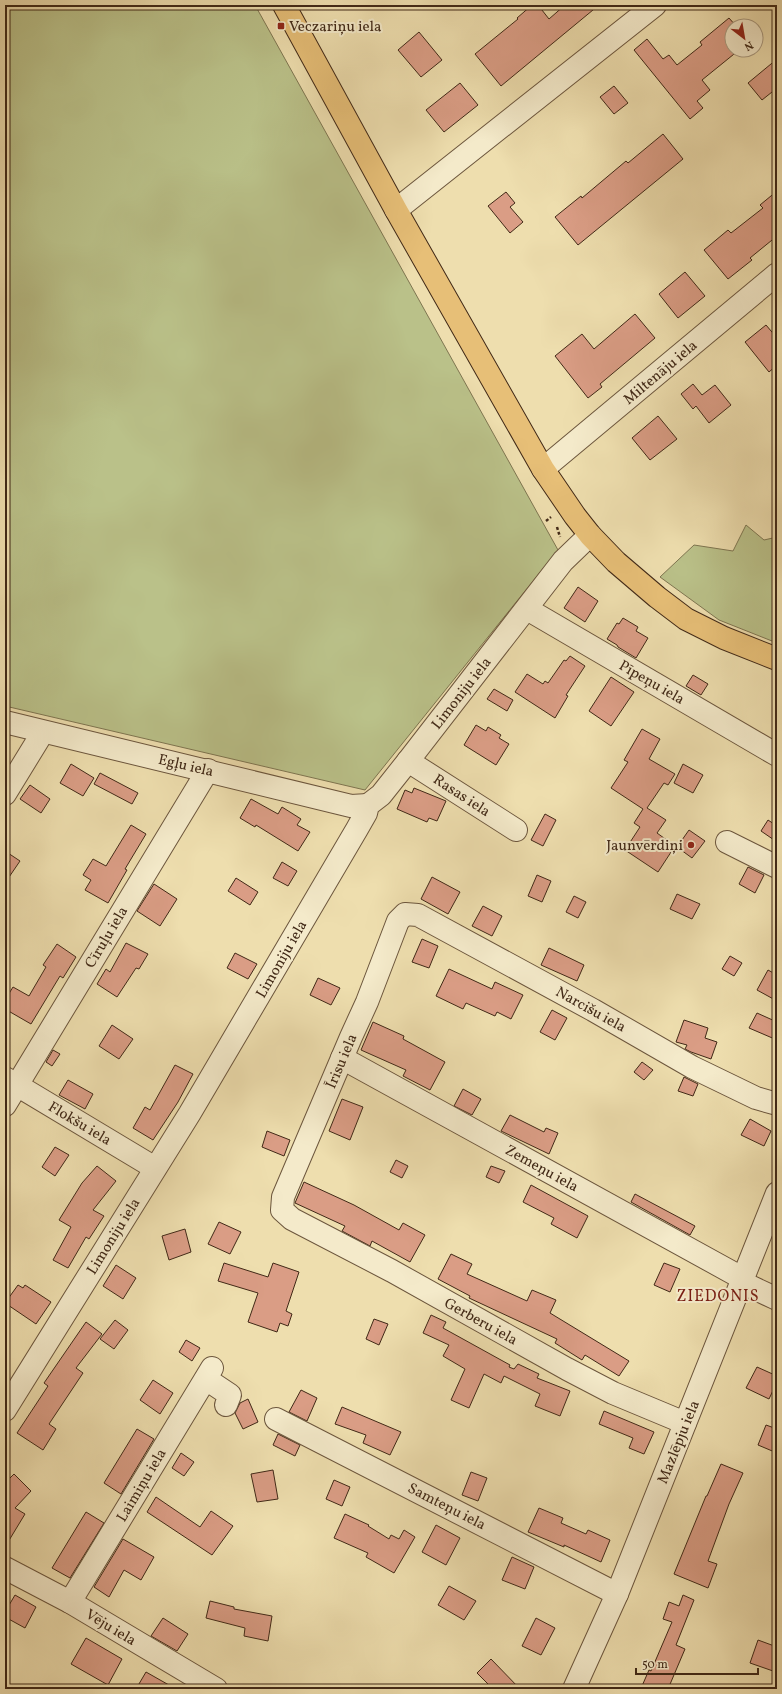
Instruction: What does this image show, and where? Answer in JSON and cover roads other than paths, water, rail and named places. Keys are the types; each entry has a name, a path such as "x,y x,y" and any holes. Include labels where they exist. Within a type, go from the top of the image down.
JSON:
{"main road":[{"path":"284,5 396,210 543,469 559,494 590,535 616,562 657,597 686,619 724,638 777,659"}],"street":[{"path":"396,210 655,5"},
{"name":"Miltenāju iela","path":"543,469 777,274"},
{"name":"Limoniju iela","path":"5,1410 194,1106 357,830 366,813 368,805 381,795 563,561 590,535"},
{"name":"Pīpeņu iela","path":"527,609 777,754"},
{"name":"Egļu iela","path":"5,722 42,732 208,770 350,806 368,805"},
{"path":"5,794 42,732"},
{"name":"Rasas iela","path":"408,760 516,830"},
{"name":"Cīruļu iela","path":"5,1105 11,1082 208,770"},
{"path":"727,842 777,867"},
{"name":"Īrisu iela","path":"282,1210 283,1197 367,1002 398,921 405,914"},
{"name":"Narcišu iela","path":"405,914 418,915 593,1010 692,1067 756,1098 777,1104"},
{"name":"Zemeņu iela","path":"342,1058 777,1299"},
{"name":"Flokšu iela","path":"11,1082 155,1168"},
{"name":"Mazlēpju iela","path":"574,1689 617,1594 777,1193"},
{"name":"Gerberu iela","path":"282,1210 292,1219 392,1271 567,1369 613,1392 685,1423"},
{"name":"Laimiņu iela","path":"70,1602 209,1373 230,1395 226,1404"},
{"name":"Samteņu iela","path":"276,1419 617,1594"},
{"name":"Vēju iela","path":"5,1568 70,1602 216,1689"}],"place":[{"name":"Veczariņu iela","path":"281,26"},
{"name":"Jaunvērdiņi","path":"691,845"}],"district":[{"name":"ZIEDONIS","path":"718,1295"}]}
